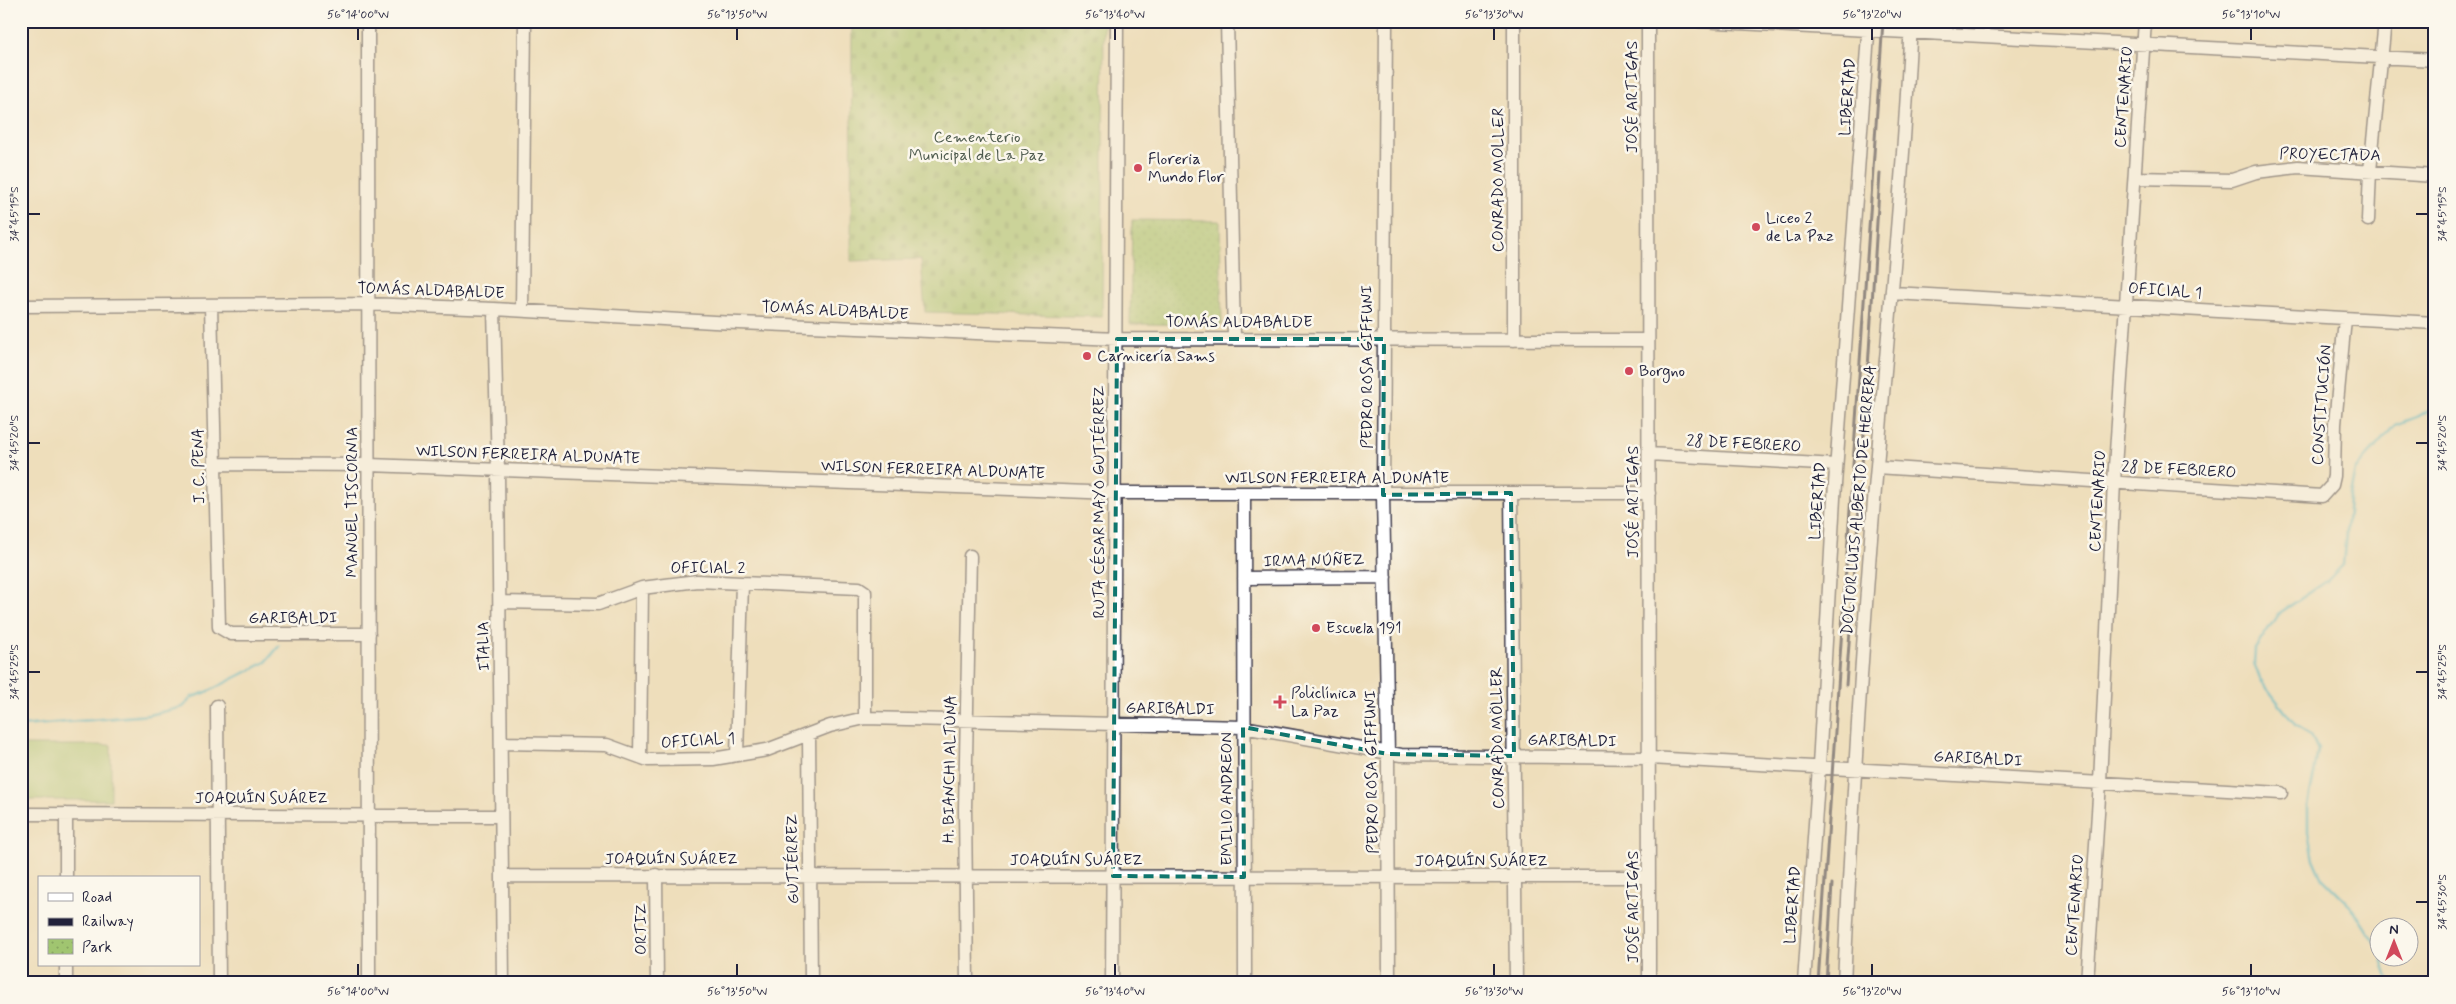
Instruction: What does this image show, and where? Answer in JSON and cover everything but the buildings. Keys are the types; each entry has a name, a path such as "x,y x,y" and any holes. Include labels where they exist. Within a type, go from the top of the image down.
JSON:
{"street":[{"name":"MANUEL TISCORNIA","path":"368,21 369,983"},
{"path":"522,311 524,21"},
{"name":"RUTA CÉSAR MAYO GUTIÉRREZ","path":"1112,983 1118,21"},
{"path":"1227,21 1234,337"},
{"name":"PEDRO ROSA GIFFUNI","path":"1386,21 1383,495 1388,754 1388,983"},
{"name":"CONRADO MOLLER","path":"1514,21 1514,340"},
{"name":"JOSÉ ARTIGAS","path":"1648,21 1649,983"},
{"path":"1698,21 1911,26 2143,46 2435,60"},
{"name":"CENTENARIO","path":"2087,983 2100,782 2114,482 2145,21"},
{"path":"2368,220 2370,171 2383,57 2385,21"},
{"name":"LIBERTAD","path":"1804,983 1819,766 1836,465 1869,25"},
{"name":"DOCTOR LUIS ALBERTO DE HERRERA","path":"1844,983 1854,768 1876,467 1893,292 1911,26"},
{"name":"PROYECTADA","path":"2135,178 2232,180 2256,172 2298,167 2435,176"},
{"name":"OFICIAL 1","path":"1893,292 2435,324"},
{"name":"TOMÁS ALDABALDE","path":"21,306 367,304 494,309 714,322 1117,339 1234,337 1648,340"},
{"name":"J. C. PENA","path":"211,305 219,627"},
{"name":"ITALIA","path":"494,309 500,602 503,983"},
{"name":"CONSTITUCIÓN","path":"2328,492 2334,476 2335,424 2346,319"},
{"name":"28 DE FEBRERO","path":"1649,454 1836,465"},
{"name":"WILSON FERREIRA ALDUNATE","path":"216,464 369,465 1114,493 1244,495 1649,493"},
{"name":"28 DE FEBRERO","path":"1876,467 2310,496 2322,496 2328,492"},
{"name":"CONRADO MÖLLER","path":"1512,493 1516,983"},
{"name":"EMILIO ANDREON","path":"1244,495 1245,983"},
{"name":"H. BIANCHI ALTUNA","path":"967,983 967,722 970,556"},
{"name":"IRMA NÚÑEZ","path":"1244,578 1385,577"},
{"name":"OFICIAL 2","path":"500,602 598,604 642,588 697,581 859,588 865,592 865,718"},
{"path":"737,755 742,583"},
{"path":"640,757 642,588"},
{"name":"GARIBALDI","path":"219,627 231,634 369,634"},
{"path":"217,706 218,983"},
{"name":"OFICIAL 1","path":"501,744 607,745 648,760 670,762 713,759 767,750 850,720 865,718"},
{"name":"GARIBALDI","path":"865,718 967,722 1243,727 1388,754 1650,758 2281,793"},
{"name":"GUTIÉRREZ","path":"809,734 811,983"},
{"name":"JOAQUÍN SUÁREZ","path":"21,814 501,816"},
{"path":"66,814 66,876"},
{"name":"ORTIZ","path":"656,875 657,983"},
{"name":"JOAQUÍN SUÁREZ","path":"503,876 1649,877"},
{"path":"66,966 66,983"}],"highlighted area":[{"path":"1117,339 1384,339 1383,495 1511,493 1514,756 1388,754 1243,727 1244,877 1113,876"}],"green space":[{"name":"Cementerio Municipal de La Paz","path":"852,21 1104,21 1102,317 925,312 921,259 851,261"},
{"path":"1132,220 1220,221 1222,325 1130,324"},
{"path":"22,745 111,745 111,800 22,800"}],"waterway":[{"path":"2368,932 2354,910 2321,877 2313,859 2308,832 2308,807 2318,750 2311,735 2296,726 2260,679 2254,663 2255,649 2278,614 2327,581 2343,565 2349,500 2355,470 2395,425 2419,416 2435,406"},
{"path":"21,726 149,715 183,707 192,697 207,692 266,662 279,646"},
{"path":"2384,966 2390,983"}],"railway":[{"path":"1818,983 1883,21"},
{"path":"1846,685 1880,173"},
{"path":"1826,983 1832,884"}],"place":[{"name":"Floreria Mundo Flor","path":"1138,168"},
{"name":"Liceo 2 de La Paz","path":"1756,227"},
{"name":"Carnicería Sams","path":"1087,356"},
{"name":"Borgno","path":"1629,371"},
{"name":"Escuela 191","path":"1316,628"},
{"name":"Policlínica La Paz","path":"1280,702"}]}
